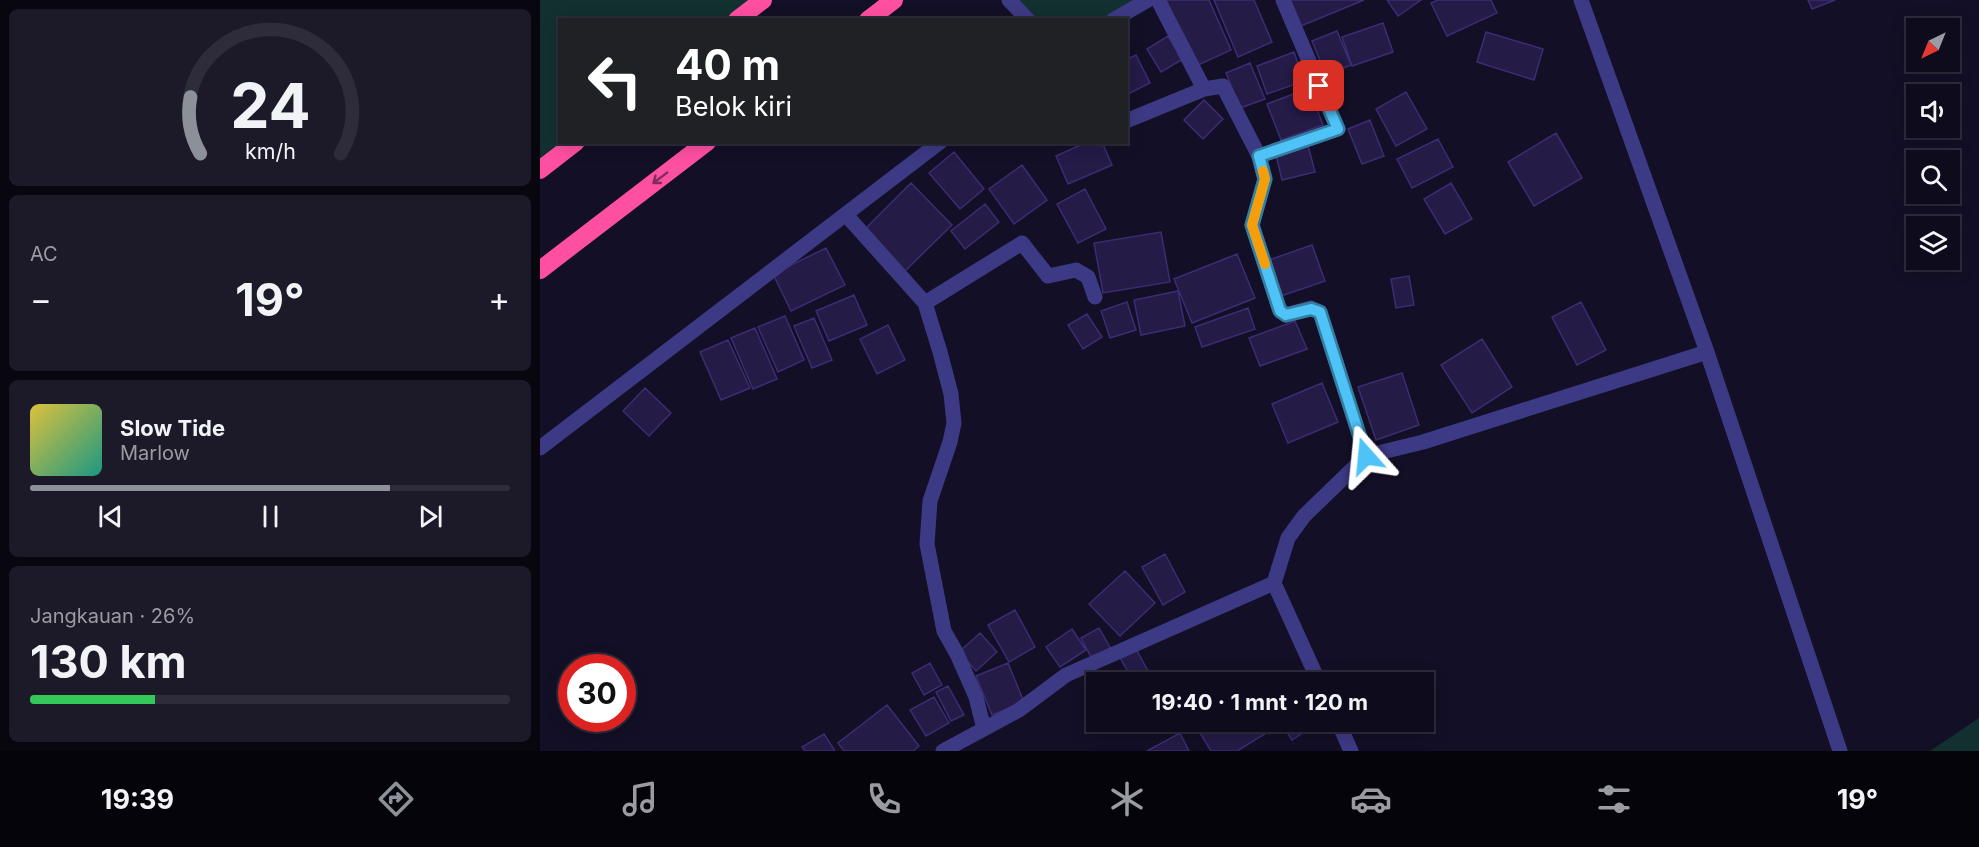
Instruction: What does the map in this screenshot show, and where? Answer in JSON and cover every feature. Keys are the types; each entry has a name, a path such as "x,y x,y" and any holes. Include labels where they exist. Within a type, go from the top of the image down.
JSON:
{"highway":[{"path":"740,18 763,0"},
{"path":"871,18 894,0"},
{"path":"540,170 573,144"},
{"path":"540,270 704,144"}],"street":[{"path":"1009,0 1026,18"},
{"path":"1116,18 1148,0"},
{"path":"1158,0 1204,89"},
{"path":"1259,156 1338,129 1282,0"},
{"path":"1581,0 1707,352 1840,751"},
{"path":"1128,120 1204,89 1224,86 1259,156 1265,179 1252,225 1279,308 1286,315 1311,309 1320,312 1366,456"},
{"path":"540,448 847,216 937,144"},
{"path":"847,216 925,303 951,394 954,423 930,501 927,544 944,631 976,697 984,729"},
{"path":"925,303 1022,243 1048,276 1076,270 1088,277 1095,297"},
{"path":"1314,672 1274,583 1287,538 1304,516 1366,456 1423,442 1707,352"},
{"path":"944,751 1019,710 1066,675 1274,583"},
{"path":"1342,732 1351,751"}],"green space":[{"path":"540,0 763,0 738,18 558,18 558,144 575,144 540,170"},
{"path":"1009,0 1148,0 1116,18 1027,18"},
{"path":"1979,718 1979,751 1930,751"}],"building":[{"path":"1166,0 1209,0 1231,50 1196,66"},
{"path":"1214,0 1254,0 1272,42 1238,57"},
{"path":"1290,0 1364,0 1301,26"},
{"path":"1387,0 1421,0 1398,16"},
{"path":"1438,0 1491,0 1497,13 1447,36 1431,3"},
{"path":"1808,0 1835,0 1812,9"},
{"path":"1383,23 1393,52 1352,66 1342,37"},
{"path":"1337,31 1351,65 1326,75 1312,41"},
{"path":"1486,32 1543,49 1534,80 1477,62"},
{"path":"1168,36 1183,59 1161,72 1147,49"},
{"path":"1294,52 1304,81 1267,94 1257,66"},
{"path":"1136,55 1150,83 1128,94 1128,59"},
{"path":"1250,63 1265,99 1240,108 1226,73"},
{"path":"1309,88 1323,125 1281,140 1267,104"},
{"path":"1406,92 1427,129 1396,146 1376,109"},
{"path":"1204,100 1223,119 1203,139 1184,120"},
{"path":"1370,120 1384,156 1362,164 1348,129"},
{"path":"1556,133 1582,178 1534,206 1508,162"},
{"path":"1438,139 1453,167 1412,188 1397,159"},
{"path":"1307,142 1315,172 1282,180 1275,151"},
{"path":"1083,144 1103,144 1112,165 1068,184 1056,156"},
{"path":"954,152 984,189 960,209 929,173"},
{"path":"1022,165 1047,200 1014,224 989,189"},
{"path":"911,183 952,225 905,271 864,230"},
{"path":"1451,183 1472,219 1445,234 1424,199"},
{"path":"1085,189 1106,229 1078,243 1057,204"},
{"path":"985,204 999,222 965,249 951,231"},
{"path":"1161,232 1170,282 1103,293 1094,243"},
{"path":"1312,245 1325,281 1281,296 1269,260"},
{"path":"826,248 845,285 791,311 773,274"},
{"path":"1237,254 1255,298 1192,323 1174,279"},
{"path":"1409,276 1414,305 1396,308 1391,279"},
{"path":"1178,291 1185,326 1141,335 1134,300"},
{"path":"854,295 867,325 829,341 816,311"},
{"path":"1127,302 1136,330 1110,338 1101,311"},
{"path":"1581,302 1606,350 1577,365 1552,317"},
{"path":"1248,308 1255,329 1202,347 1195,327"},
{"path":"1087,314 1102,337 1083,349 1068,325"},
{"path":"785,316 804,360 778,372 758,327"},
{"path":"814,318 832,360 812,368 794,326"},
{"path":"1295,321 1307,349 1260,366 1249,338"},
{"path":"888,325 905,360 877,374 860,339"},
{"path":"755,328 777,379 753,389 731,338"},
{"path":"1482,339 1512,387 1472,413 1441,365"},
{"path":"728,340 750,388 721,400 700,352"},
{"path":"1402,373 1419,425 1376,440 1358,387"},
{"path":"1322,383 1338,422 1288,443 1272,404"},
{"path":"645,388 671,413 649,436 623,411"},
{"path":"1165,554 1185,592 1163,605 1142,567"},
{"path":"1125,571 1155,603 1120,636 1089,604"},
{"path":"1015,610 1035,647 1009,662 988,625"},
{"path":"1099,628 1111,649 1092,659 1081,638"},
{"path":"1072,629 1086,650 1060,667 1046,647"},
{"path":"980,633 997,652 976,671 959,652"},
{"path":"1135,647 1149,672 1128,672 1119,656"},
{"path":"930,663 942,685 924,695 912,673"},
{"path":"1008,663 1024,702 992,715 976,676"},
{"path":"948,686 964,715 951,721 936,692"},
{"path":"934,697 949,723 926,736 910,710"},
{"path":"887,705 919,746 913,751 844,751 838,743"},
{"path":"1199,732 1268,732 1237,751 1211,751"},
{"path":"1287,732 1304,732 1292,740"},
{"path":"1180,733 1189,751 1147,751"},
{"path":"824,734 835,751 805,751 802,747"}],"slow traffic":[{"path":"1263,171 1265,179 1252,225 1265,264"}],"route":[{"path":"1319,86 1338,129 1259,156 1265,179 1252,225 1280,311 1286,315 1311,309 1320,312 1366,456"}]}
